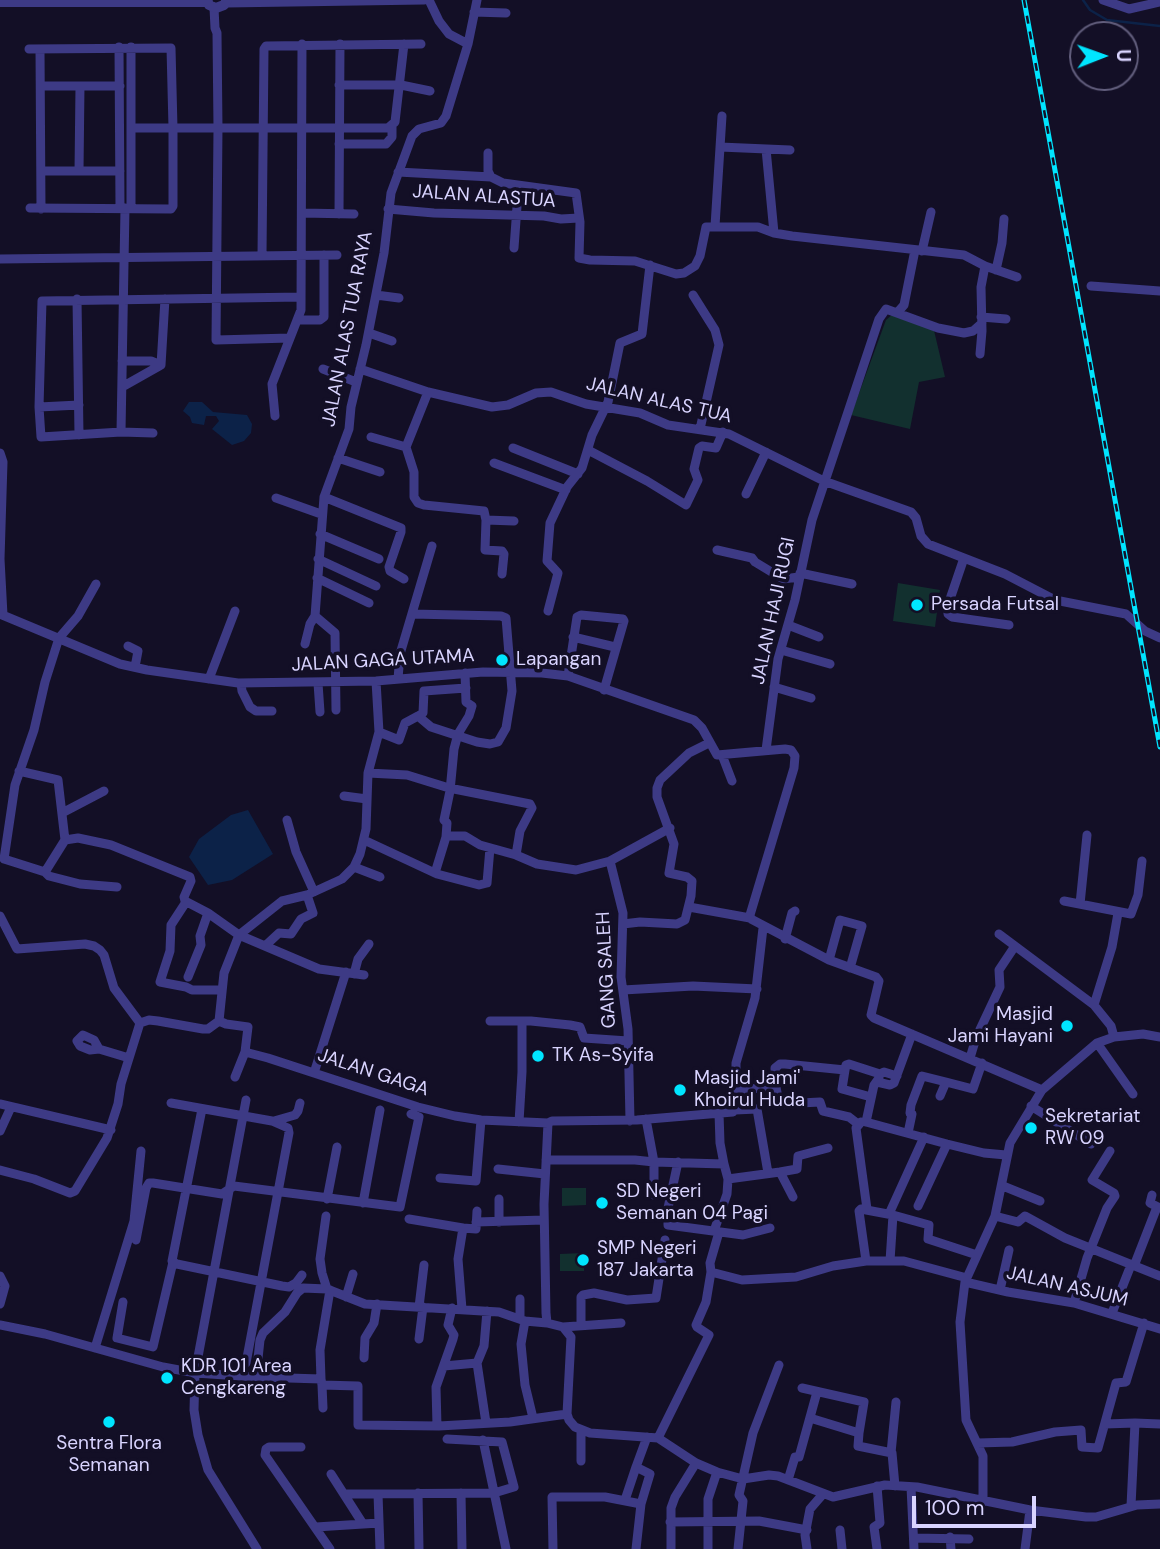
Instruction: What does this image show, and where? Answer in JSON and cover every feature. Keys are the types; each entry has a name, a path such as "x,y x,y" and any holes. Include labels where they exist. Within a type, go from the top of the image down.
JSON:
{"street":[{"path":"0,2 217,4 427,0 449,34 468,44"},
{"name":"JALAN ALAS TUA RAYA","path":"305,644 315,616 324,497 349,429 356,382 369,333 384,253 388,209 398,172 414,133 444,121 468,44 477,0"},
{"path":"1103,0 1129,9 1138,4 1160,2"},
{"path":"217,4 220,28 217,33 216,340 290,338"},
{"path":"474,12 506,13"},
{"path":"275,416 272,384 301,310 302,44"},
{"path":"339,214 340,44"},
{"path":"339,144 386,144 392,136 401,85 404,44"},
{"path":"262,256 264,49 269,45 421,44"},
{"path":"120,47 120,171 125,208"},
{"path":"121,432 121,299 132,128 131,47"},
{"path":"29,49 172,49 173,128 173,208 30,208"},
{"path":"40,49 41,209"},
{"path":"339,85 401,85 430,91"},
{"path":"41,86 120,86"},
{"path":"79,172 80,86"},
{"path":"715,226 722,116"},
{"path":"132,128 392,126"},
{"path":"720,147 790,150"},
{"path":"766,149 774,233"},
{"path":"488,153 488,171 491,177"},
{"path":"41,171 120,171"},
{"path":"398,172 491,177 503,183 576,193 579,218"},
{"path":"514,248 517,192"},
{"name":"JALAN ALASTUA","path":"388,209 579,218 579,258 635,261 650,265"},
{"path":"931,212 904,305 897,313 938,328 964,333 973,331 981,320"},
{"path":"302,213 354,214"},
{"path":"996,270 1004,219"},
{"path":"548,611 558,572 547,561 550,523 566,490 578,474 608,402 620,343 642,334 650,265 676,274 688,272 700,256 705,229 709,226 758,227 774,233 964,255 985,266 1017,277"},
{"path":"298,320 320,320 324,317 324,255"},
{"path":"0,259 337,256"},
{"path":"980,354 981,287 985,266"},
{"path":"1091,286 1160,291"},
{"path":"376,295 399,298"},
{"path":"693,295 715,330 719,345 700,429"},
{"path":"153,433 121,432 42,438 39,407 41,302 77,299 301,297"},
{"path":"77,299 79,435"},
{"path":"161,365 165,299"},
{"name":"JALAN HAJI RUGI","path":"766,750 781,650 806,543 824,481 879,319 886,309 897,313"},
{"path":"981,320 1006,319"},
{"path":"369,333 392,341"},
{"path":"122,362 151,361 161,365"},
{"path":"122,387 161,365"},
{"path":"323,369 356,382"},
{"name":"JALAN ALAS TUA","path":"360,369 428,392 496,407 514,403 536,393 551,391 586,404 640,412 663,424 723,432 824,481 911,512 916,518 924,541 1005,574 1055,600 1126,614 1144,631 1160,638"},
{"path":"428,392 406,447 414,472 414,497 418,503 424,505 484,510 485,550 502,551 502,575"},
{"path":"39,407 79,405"},
{"path":"588,450 686,505 698,480 694,469 699,447 716,448 723,432"},
{"path":"371,437 406,447"},
{"path":"513,448 578,474"},
{"path":"746,494 766,452"},
{"path":"0,453 2,614 120,664 241,683 250,707 256,711 272,711"},
{"path":"338,458 380,472"},
{"path":"494,463 566,490"},
{"path":"324,497 401,528 388,567 404,579"},
{"path":"276,498 321,514"},
{"path":"486,520 514,521"},
{"path":"320,534 379,559"},
{"path":"398,679 400,654 432,546"},
{"path":"716,550 752,558 783,579 800,575 852,584"},
{"path":"964,558 948,605 948,614 1009,625"},
{"path":"318,559 376,586"},
{"path":"317,578 369,603"},
{"path":"96,584 78,616 59,638 34,730 19,771 2,860 80,884 117,887"},
{"path":"209,679 235,611"},
{"path":"412,614 504,617 507,622 512,701 509,717 498,742 477,742 431,727 418,716"},
{"path":"568,676 575,620 579,615 623,620 604,690"},
{"path":"315,616 335,633 336,710"},
{"path":"788,625 819,636"},
{"path":"573,637 615,647"},
{"path":"128,646 138,651 135,667"},
{"path":"781,650 830,664"},
{"name":"JALAN GAGA UTAMA","path":"241,683 376,681 510,672 568,676 694,720 714,753 722,755"},
{"path":"435,873 446,835 447,823 444,820 457,734 472,706 466,702 465,673"},
{"path":"219,1021 221,990 227,963 239,935 282,901 311,894 342,879 354,867 364,840 369,773 379,732 376,681"},
{"path":"318,682 320,712"},
{"path":"774,687 811,698"},
{"path":"379,732 399,740 405,723 423,712 422,695 425,691 466,688"},
{"path":"623,924 680,923 685,920 690,906 691,881 668,871 674,848 670,828 657,797 658,784 689,753 709,743"},
{"path":"732,780 722,755 788,749 795,754 796,759 750,918"},
{"path":"19,771 58,780 65,840 46,872"},
{"path":"369,773 407,775 449,788 531,805 520,831 516,855"},
{"path":"62,813 104,791"},
{"path":"344,796 367,799"},
{"path":"265,946 279,933 291,934 301,919 313,913 311,894 286,820"},
{"path":"446,835 465,836 490,848 537,864 576,870 610,861 670,828"},
{"path":"1080,904 1087,835"},
{"path":"65,840 78,838 111,845 188,876 191,879 184,897 186,902 208,913 239,935 319,969 355,974"},
{"path":"364,840 435,873 456,880 486,884 490,848"},
{"name":"GANG SALEH","path":"610,861 621,898 621,977 628,1041 630,1121"},
{"path":"1064,901 1118,913 1132,913 1138,895 1142,861"},
{"path":"354,867 380,877"},
{"path":"186,902 171,925 170,951 160,982 192,990 221,990"},
{"path":"690,906 750,918 763,928 829,960 878,978 871,1015 1042,1090"},
{"path":"785,939 792,913 795,911"},
{"path":"188,977 201,945 200,936 208,913"},
{"path":"1094,1005 1112,947 1118,913"},
{"path":"0,916 18,949 85,944 100,950 114,988 140,1023"},
{"path":"829,960 839,921 862,926 850,968"},
{"path":"763,928 757,989 750,1022 736,1063 736,1110 757,1108 768,1173"},
{"path":"999,934 1094,1005 1111,1026 1114,1037"},
{"path":"314,1073 355,974 358,959 369,944"},
{"path":"970,1058 976,1038 1000,986 999,970 1015,946"},
{"path":"623,990 693,986 757,989"},
{"path":"140,1023 149,1020 208,1029 219,1021"},
{"path":"219,1021 248,1027 245,1052 235,1077"},
{"path":"490,1021 579,1026 584,1038 628,1041"},
{"path":"519,1122 523,1072 522,1022"},
{"path":"0,1170 72,1193 101,1151 111,1129 140,1023"},
{"path":"867,1209 856,1128 862,1123 874,1085 879,1078 884,1072 897,1076 912,1034"},
{"path":"983,1502 983,1456 966,1420 960,1322 966,1280 995,1216 1003,1186 1006,1155 1015,1132 1042,1090 1097,1043 1114,1037 1143,1034 1160,1037"},
{"path":"1097,1043 1133,1094"},
{"path":"99,1049 129,1058"},
{"name":"JALAN GAGA","path":"245,1052 418,1107 481,1120 548,1123 630,1121 736,1110"},
{"path":"908,1133 911,1105 922,1076 972,1089 982,1063"},
{"path":"845,1070 779,1064 775,1068 779,1103 820,1102 823,1111 862,1123 984,1153 1006,1155"},
{"path":"871,1097 842,1089 846,1065 879,1078"},
{"path":"940,1096 946,1083"},
{"path":"736,1090 776,1087"},
{"path":"246,1100 195,1373 194,1410 208,1470 257,1549"},
{"path":"272,1121 295,1115 299,1111 300,1102"},
{"path":"171,1103 272,1121 288,1128 246,1363"},
{"path":"0,1104 111,1129"},
{"path":"1031,1106 1091,1144"},
{"path":"0,1131 11,1107"},
{"path":"123,1302 117,1338 153,1347 173,1262 202,1109"},
{"path":"363,1203 380,1110"},
{"path":"658,1438 709,1335 696,1328 696,1325 705,1307 712,1272 709,1263 726,1201 728,1179 720,1143 719,1113"},
{"path":"136,1240 149,1184 222,1194 234,1186 400,1207 419,1117"},
{"path":"646,1119 654,1162 654,1195"},
{"path":"440,1178 476,1181 481,1120"},
{"path":"547,1323 544,1220 548,1123"},
{"path":"890,1261 891,1214 924,1137"},
{"path":"918,1206 947,1144"},
{"path":"327,1199 337,1146"},
{"path":"728,1179 797,1169 798,1156 828,1147"},
{"path":"95,1348 134,1221 141,1151"},
{"path":"1074,1303 1091,1249 1107,1208 1115,1196 1092,1180 1110,1151"},
{"path":"546,1160 724,1164"},
{"path":"678,1162 667,1223 670,1226 743,1235 770,1228"},
{"path":"498,1169 545,1174"},
{"path":"780,1172 793,1197"},
{"path":"1003,1186 1040,1201"},
{"path":"1112,1313 1158,1207 1150,1203 1152,1195"},
{"path":"499,1199 499,1222"},
{"path":"866,1261 859,1211 867,1209 929,1225 928,1239 977,1255"},
{"path":"409,1219 476,1229 477,1211"},
{"path":"323,1408 320,1350 329,1290 320,1259 326,1216"},
{"path":"995,1216 1017,1222 1025,1216 1091,1249 1160,1275"},
{"path":"476,1222 544,1220"},
{"path":"437,1426 436,1387 454,1337 448,1325 457,1309 458,1259 463,1228"},
{"path":"581,1325 583,1295 594,1293 627,1300 656,1297 665,1240"},
{"path":"1000,1290 1009,1250"},
{"name":"JALAN ASJUM","path":"712,1272 742,1280 796,1277 833,1266 866,1261 910,1262 1000,1290 1074,1303 1160,1329"},
{"path":"173,1262 289,1287 302,1275"},
{"path":"419,1339 424,1265"},
{"path":"346,1297 353,1273"},
{"path":"0,1276 5,1286 0,1304"},
{"path":"256,1377 263,1333 285,1312 297,1293 310,1287 329,1290 365,1304 499,1312 522,1320 564,1327 621,1323"},
{"path":"520,1299 525,1385 533,1418"},
{"path":"364,1358 365,1338 374,1323 377,1304"},
{"path":"486,1423 477,1363 484,1346 487,1311"},
{"path":"978,1443 1012,1442 1055,1432 1081,1430 1082,1447 1098,1448 1116,1383 1126,1382 1144,1323"},
{"path":"0,1325 195,1373 358,1386 358,1425 437,1426 567,1414"},
{"path":"564,1327 571,1339 567,1414 571,1423 581,1430 628,1437 658,1438 696,1463 717,1472 743,1479 769,1475 836,1497 877,1486 911,1487 1030,1510 1096,1517 1131,1507 1160,1504"},
{"path":"444,1366 477,1363"},
{"path":"738,1549 743,1501 739,1495 753,1433 779,1366"},
{"path":"802,1388 864,1402 858,1446 891,1452"},
{"path":"788,1480 795,1457 799,1457 817,1392"},
{"path":"895,1402 891,1452 895,1486"},
{"path":"810,1418 859,1433"},
{"path":"1131,1507 1135,1423"},
{"path":"1105,1424 1160,1424"},
{"path":"581,1430 581,1461"},
{"path":"625,1500 647,1437"},
{"path":"345,1494 494,1493 515,1485 502,1442 447,1439"},
{"path":"483,1440 506,1549"},
{"path":"301,1447 269,1447 265,1455 330,1549"},
{"path":"671,1549 670,1522 675,1497 696,1463"},
{"path":"636,1467 650,1474 640,1504 636,1549"},
{"path":"708,1549 709,1492 717,1472"},
{"path":"331,1474 363,1524"},
{"path":"877,1486 880,1523 874,1527 877,1549"},
{"path":"911,1487 914,1549"},
{"path":"418,1493 419,1549"},
{"path":"461,1493 462,1549"},
{"path":"378,1494 380,1549"},
{"path":"807,1549 804,1536 811,1506 823,1494"},
{"path":"553,1549 552,1497 606,1497 640,1504"},
{"path":"1025,1549 1030,1510"},
{"path":"670,1522 740,1521 788,1525 807,1530"},
{"path":"316,1527 379,1523"},
{"path":"840,1530 842,1549"},
{"path":"950,1537 951,1549"},
{"path":"914,1538 969,1539"}],"green space":[{"path":"893,314 932,322 945,377 919,382 910,429 851,415 886,320"},
{"name":"Persada Futsal","path":"898,583 940,590 935,627 893,621"},
{"path":"562,1188 586,1188 586,1205 562,1206"},
{"path":"584,1253 584,1271 560,1271 560,1254"}],"water":[{"path":"189,402 202,402 213,412 247,415 252,424 251,433 244,441 232,445 212,429 219,421 216,416 206,416 204,425 192,423 183,411"},
{"path":"248,810 273,854 232,880 208,885 189,857 199,839 231,815"}],"waterway":[{"path":"1083,0 1090,10 1107,20 1160,26"}],"railway":[{"path":"1024,0 1160,747"}],"place":[{"name":"Persada Futsal","path":"917,605"},
{"name":"Lapangan","path":"502,660"},
{"name":"Masjid Jami Hayani","path":"1067,1026"},
{"name":"TK As-Syifa","path":"538,1056"},
{"name":"Masjid Jami' Khoirul Huda","path":"680,1090"},
{"name":"Sekretariat RW 09","path":"1031,1128"},
{"name":"SD Negeri Semanan 04 Pagi","path":"602,1203"},
{"name":"SMP Negeri 187 Jakarta","path":"583,1260"},
{"name":"KDR 101 Area Cengkareng","path":"167,1378"},
{"name":"Sentra Flora Semanan","path":"109,1422"}]}
